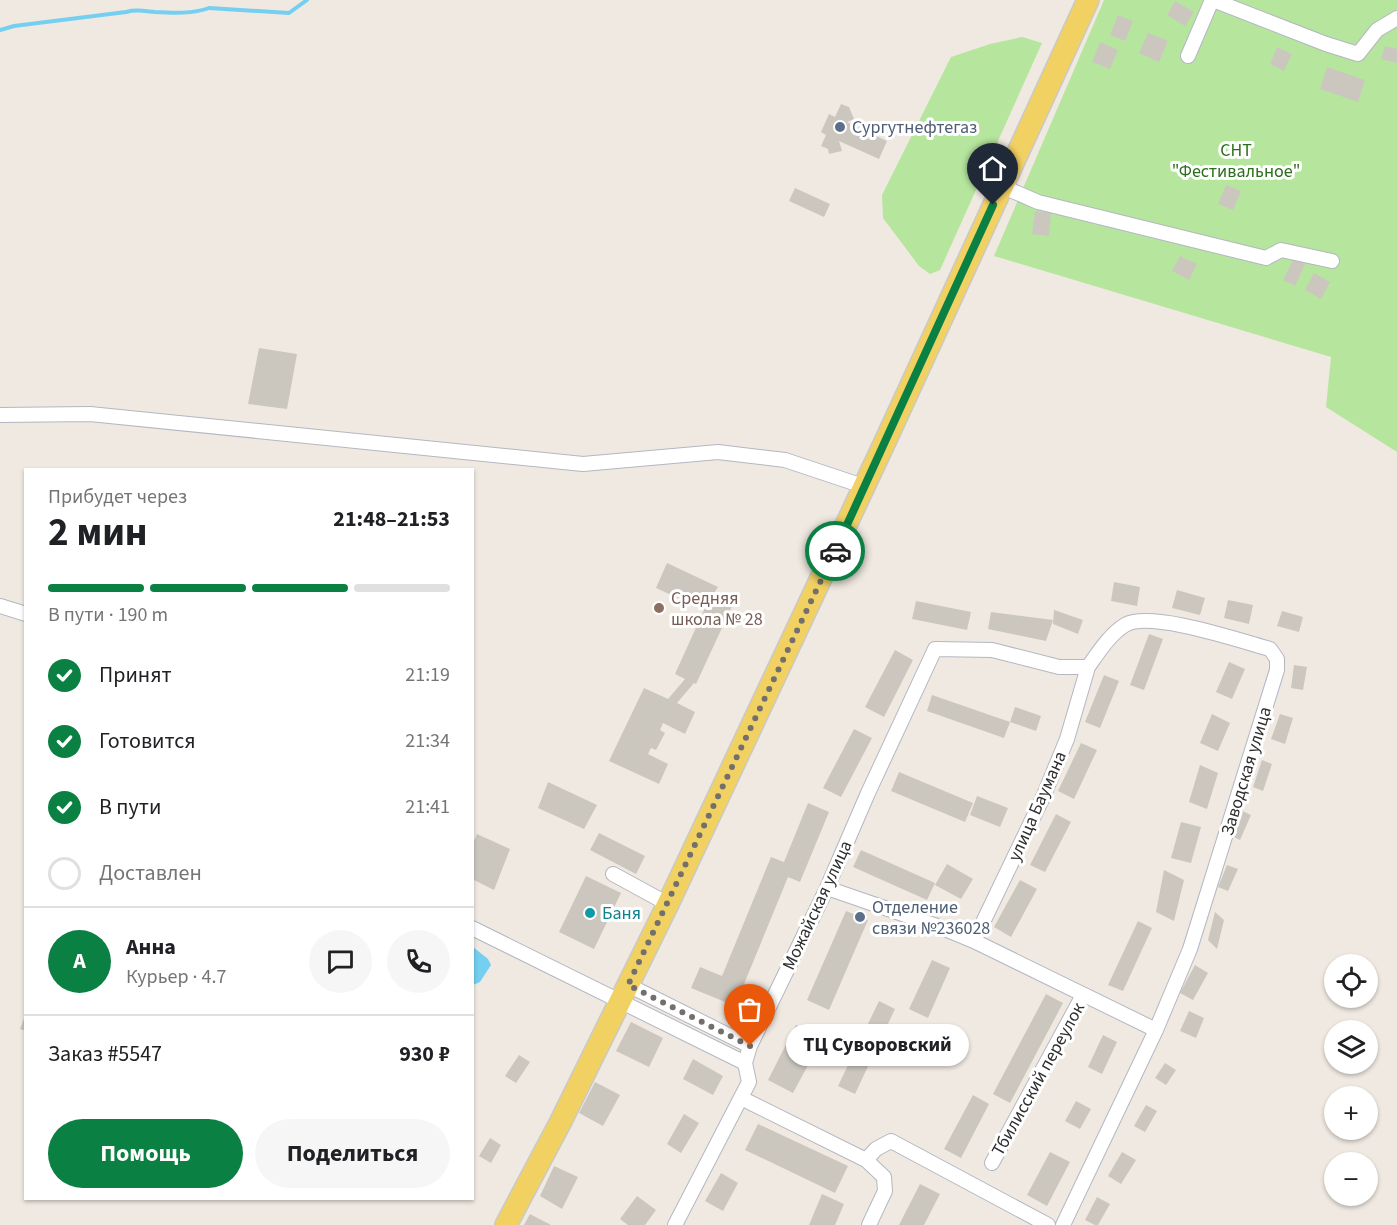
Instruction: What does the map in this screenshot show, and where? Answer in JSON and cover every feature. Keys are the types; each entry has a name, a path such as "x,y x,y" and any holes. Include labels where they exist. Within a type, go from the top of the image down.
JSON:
{"main road":[{"path":"506,1225 560,1124 668,904 884,444 1088,0"}],"street":[{"path":"1188,56 1213,0 1358,54 1377,30 1397,18"},
{"path":"1001,186 1038,202 1266,258 1281,250 1332,261"},
{"path":"0,415 90,414 583,464 718,452 785,460 864,486"},
{"path":"0,606 24,613"},
{"name":"Заводская улица","path":"1063,1225 1156,1030 1190,949 1277,670 1277,659 1270,649 1187,627 1150,621 1126,624 1107,642 1088,667"},
{"name":"Можайская улица","path":"675,1225 749,1082 745,1063 750,1046 827,888 868,792 935,649 992,650 1059,667 1088,667"},
{"name":"улица Баумана","path":"974,941 1044,795 1067,739 1088,667"},
{"path":"613,874 668,904"},
{"path":"827,888 974,941 1156,1030"},
{"path":"474,929 750,1046"},
{"path":"625,993 745,1063"},
{"name":"Тбилисский переулок","path":"992,1163 1083,995"},
{"path":"741,1098 866,1160 884,1177 885,1191 869,1225"},
{"path":"866,1160 876,1149 891,1141 1048,1225"}],"green space":[{"name":"СНТ \"Фестивальное\"","path":"1104,0 1397,0 1397,452 1326,407 1331,357 994,256"},
{"path":"1022,37 1042,43 940,270 930,274 919,266 883,218 882,195 951,57 990,44"}],"water":[{"path":"474,948 488,959 491,965 480,982 474,985"}],"building":[{"path":"1175,1 1194,12 1185,26 1167,15"},
{"path":"1118,15 1133,21 1125,41 1110,35"},
{"path":"1148,33 1168,41 1159,62 1139,53"},
{"path":"1100,42 1118,50 1110,69 1092,62"},
{"path":"1385,46 1397,49 1397,63 1381,59"},
{"path":"1277,47 1292,54 1284,71 1270,64"},
{"path":"1327,67 1365,80 1358,102 1320,89"},
{"name":"Сургутнефтегаз","path":"841,104 849,107 854,119 847,122 887,141 879,159 839,141 842,151 829,154 828,149 821,146 826,135 821,132 829,114 835,117"},
{"path":"1226,185 1241,191 1233,210 1218,204"},
{"path":"795,188 830,204 824,217 789,201"},
{"path":"1035,211 1051,213 1049,236 1032,234"},
{"path":"1180,256 1197,264 1189,280 1172,271"},
{"path":"1294,258 1305,264 1295,286 1283,280"},
{"path":"1314,273 1330,282 1321,299 1305,290"},
{"path":"259,348 297,354 287,409 248,404"},
{"path":"667,563 718,587 714,593 734,602 696,684 694,683 677,703 695,712 685,734 663,723 660,730 665,733 656,750 651,748 648,754 668,764 659,784 609,761 644,688 668,699 685,679 675,674 704,610 656,588"},
{"path":"1114,582 1140,587 1137,606 1111,601"},
{"path":"1177,590 1205,598 1200,615 1172,608"},
{"path":"1228,600 1253,605 1249,624 1224,618"},
{"path":"916,601 971,612 967,630 912,619"},
{"path":"1054,610 1083,620 1078,634 1053,624"},
{"path":"1282,611 1303,617 1299,632 1277,626"},
{"path":"991,612 1053,620 1046,641 988,629"},
{"path":"1149,634 1163,639 1144,690 1130,685"},
{"path":"895,650 913,660 884,717 865,707"},
{"path":"1229,662 1245,669 1232,699 1216,692"},
{"path":"1294,665 1307,667 1303,690 1291,688"},
{"path":"1104,675 1119,681 1100,728 1085,722"},
{"path":"932,695 1010,722 1004,738 927,711"},
{"path":"1015,707 1041,716 1036,731 1010,722"},
{"path":"1212,714 1230,723 1218,751 1200,743"},
{"path":"1280,714 1293,718 1285,744 1271,739"},
{"path":"854,729 872,738 841,797 823,788"},
{"path":"1081,743 1097,750 1074,799 1058,791"},
{"path":"1262,760 1272,764 1263,791 1253,787"},
{"path":"1200,765 1218,773 1207,809 1189,802"},
{"path":"899,772 973,803 965,822 891,791"},
{"path":"548,782 597,805 584,829 538,808"},
{"path":"977,796 1008,808 1000,827 970,815"},
{"path":"808,803 829,812 800,882 788,877 735,1006 691,988 700,967 722,976 771,857 784,862"},
{"path":"1238,809 1251,815 1240,840 1228,834"},
{"path":"1056,814 1071,822 1045,872 1030,865"},
{"path":"1181,822 1201,827 1191,863 1171,858"},
{"path":"599,833 645,856 636,874 590,850"},
{"path":"477,834 510,849 494,890 474,880 474,841"},
{"path":"861,850 935,883 927,900 853,867"},
{"path":"947,864 973,879 961,899 935,885"},
{"path":"1227,865 1238,869 1228,891 1218,887"},
{"path":"1164,870 1184,880 1174,921 1156,912"},
{"name":"Баня","path":"586,876 621,893 594,949 559,932"},
{"path":"1020,880 1037,889 1011,937 994,927"},
{"path":"846,911 868,920 829,1010 807,1000"},
{"path":"1215,912 1224,920 1217,949 1208,940"},
{"path":"1138,921 1152,928 1123,991 1108,985"},
{"path":"932,960 950,968 928,1018 909,1009"},
{"path":"1195,965 1208,973 1193,1000 1180,993"},
{"path":"1046,994 1063,1003 1010,1103 993,1094"},
{"path":"879,1001 895,1009 855,1094 838,1086"},
{"path":"1189,1011 1204,1018 1196,1038 1180,1031"},
{"path":"24,1018 24,1030 20,1029"},
{"path":"631,1022 663,1038 649,1067 616,1051"},
{"path":"796,1025 822,1039 793,1093 768,1080"},
{"path":"1103,1035 1117,1042 1102,1074 1088,1067"},
{"path":"519,1055 530,1062 516,1083 505,1076"},
{"path":"693,1059 723,1076 713,1095 683,1079"},
{"path":"1165,1063 1176,1070 1166,1085 1155,1078"},
{"path":"595,1082 620,1095 603,1126 579,1113"},
{"path":"973,1095 989,1104 961,1158 944,1149"},
{"path":"1076,1101 1091,1109 1080,1129 1065,1121"},
{"path":"1146,1105 1157,1111 1145,1132 1134,1126"},
{"path":"684,1114 699,1123 681,1153 667,1144"},
{"path":"758,1124 848,1166 835,1193 745,1150"},
{"path":"490,1138 501,1145 491,1163 479,1156"},
{"path":"1050,1152 1070,1162 1047,1206 1027,1195"},
{"path":"1122,1152 1136,1160 1121,1184 1108,1176"},
{"path":"554,1166 578,1177 562,1209 540,1196"},
{"path":"721,1173 738,1183 723,1211 705,1201"},
{"path":"920,1184 940,1194 924,1225 899,1225"},
{"path":"822,1194 844,1204 835,1225 809,1225"},
{"path":"637,1196 656,1210 645,1225 628,1225 620,1219"},
{"path":"1097,1197 1110,1204 1098,1225 1095,1225 1085,1220"},
{"path":"530,1214 551,1225 524,1225"}],"waterway":[{"path":"0,30 14,26 140,10 183,13 209,8 289,13 307,0"}],"way so far":[{"path":"750,1046 628,985 835,551"}],"place":[{"name":"Сургутнефтегаз","path":"840,127"},
{"name":"Средняя школа № 28","path":"659,608"},
{"name":"Баня","path":"590,913"},
{"name":"Отделение связи №236028","path":"860,917"},
{"name":"ТЦ Суворовский","path":"750,1046"}],"route":[{"path":"835,551 993,205"}]}
